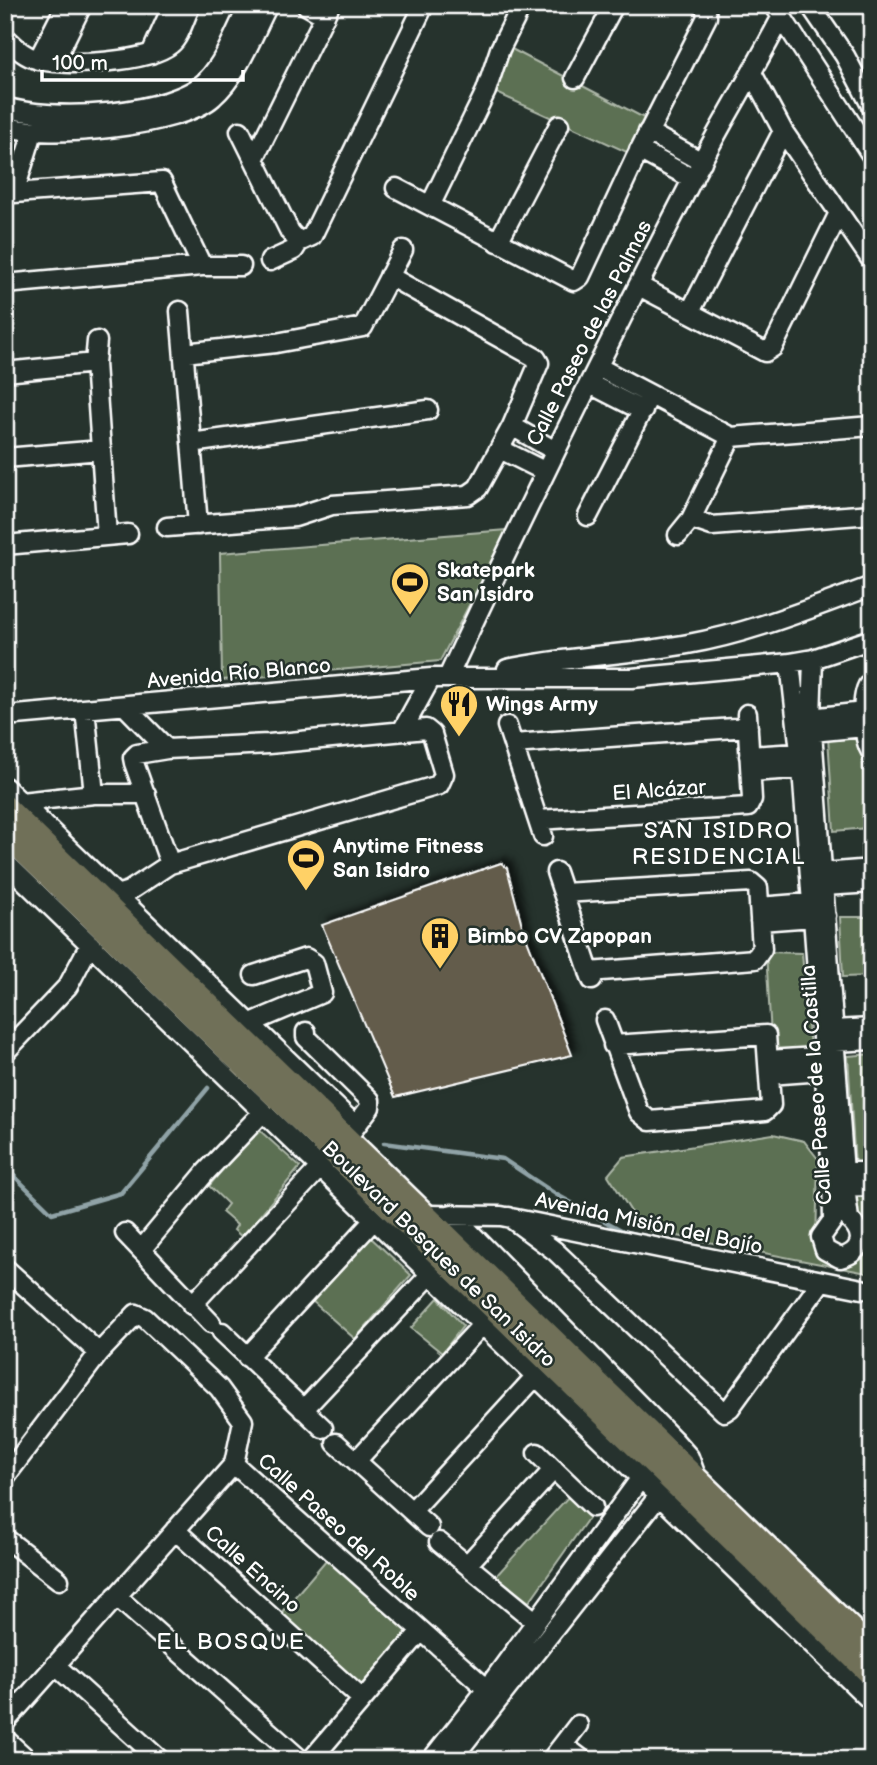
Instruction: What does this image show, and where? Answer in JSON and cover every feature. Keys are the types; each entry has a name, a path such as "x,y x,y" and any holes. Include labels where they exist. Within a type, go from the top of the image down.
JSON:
{"main road":[{"name":"Boulevard Bosques de San Isidro","path":"13,804 250,1058"},
{"name":"Boulevard Bosques de San Isidro","path":"5,833 250,1058 658,1457 872,1650"},
{"name":"Boulevard Bosques de San Isidro","path":"339,1146 426,1215 658,1457"},
{"name":"Boulevard Bosques de San Isidro","path":"680,1476 872,1675"}],"street":[{"path":"46,61 65,5"},
{"path":"46,61 82,5"},
{"path":"151,54 173,5"},
{"path":"5,37 27,56 46,61 111,60 151,54 172,43 191,5"},
{"path":"20,130 142,115 173,102 206,81 215,70 249,5"},
{"path":"5,107 43,115 142,115 170,119 202,107 230,79 268,5"},
{"path":"256,157 327,10 306,5"},
{"path":"270,261 294,250 299,242 317,229 424,5"},
{"path":"431,204 486,91 500,49 522,5"},
{"path":"575,78 614,5"},
{"path":"810,5 845,56 872,107"},
{"path":"778,10 872,156"},
{"name":"Calle Paseo de las Palmas","path":"403,729 439,677 693,179 753,75 778,10"},
{"path":"396,188 574,281 580,277 706,11"},
{"path":"753,75 783,131 872,261"},
{"path":"498,242 559,125"},
{"path":"5,180 20,130"},
{"path":"20,130 14,193 162,183 167,187 202,266"},
{"path":"240,131 256,157 290,233 299,242"},
{"path":"690,312 783,131"},
{"path":"648,132 702,162"},
{"path":"639,150 693,179"},
{"path":"639,286 765,352 773,347 839,213"},
{"path":"184,353 276,343 357,330 368,321 402,250"},
{"path":"5,284 202,266 241,266"},
{"path":"167,527 295,517 332,505 473,493 512,426 539,363 536,358 389,276"},
{"path":"180,312 198,525"},
{"path":"97,341 95,363 107,536"},
{"path":"5,372 95,363"},
{"path":"598,367 647,403"},
{"path":"590,384 647,403 731,437 872,426"},
{"path":"588,516 647,403"},
{"path":"191,443 428,410"},
{"path":"512,426 555,451"},
{"path":"678,535 691,519 731,437"},
{"path":"500,449 544,471"},
{"path":"5,458 101,450"},
{"path":"691,519 712,526 872,514"},
{"path":"5,545 128,534"},
{"name":"Avenida Río Blanco","path":"477,676 548,660 688,644 763,625 872,586"},
{"name":"Avenida Río Blanco","path":"12,716 439,677 632,678 790,663 813,659 872,639"},
{"path":"688,644 692,672"},
{"name":"Calle Paseo de la Castilla","path":"813,659 812,725 808,760 832,1054"},
{"name":"Calle Paseo de la Castilla","path":"790,663 808,760 821,899 839,1180"},
{"path":"872,681 865,690 864,720 867,748 872,753"},
{"path":"125,706 167,749"},
{"path":"85,709 94,794"},
{"path":"5,729 12,716"},
{"path":"812,725 864,720"},
{"name":"El Alcázar","path":"507,726 540,828 748,807 752,799 747,721 513,744"},
{"path":"116,895 170,864 439,785 444,775 432,734 426,729 403,729 333,739 167,749 137,754 133,758 170,864"},
{"path":"750,764 808,760"},
{"name":"Boulevard Bosques de San Isidro","path":"5,787 13,804 135,911 251,1023 250,1058 263,1112 339,1146 373,1220 535,1377 658,1457 680,1476 872,1702"},
{"path":"13,804 94,794 146,794"},
{"path":"821,899 872,871 872,849"},
{"name":"Boulevard Bosques de San Isidro","path":"5,862 109,963 250,1058"},
{"path":"556,872 563,893 591,976 755,959 762,949 758,888 751,881 563,893"},
{"path":"759,914 872,883"},
{"path":"135,911 136,884"},
{"path":"5,1052 68,986 90,944"},
{"path":"251,1023 323,993 314,963 306,958 254,975"},
{"path":"68,986 80,981 96,965 109,963"},
{"path":"605,1020 613,1045 639,1112 650,1121 765,1111 771,1105 766,1035 613,1045"},
{"path":"832,1054 872,1028"},
{"path":"192,1305 339,1146 370,1107 370,1100 306,1037 306,1031"},
{"path":"769,1067 832,1054 872,1040"},
{"path":"141,1250 206,1172 263,1112"},
{"path":"839,1180 872,1172"},
{"path":"839,1180 872,1186"},
{"name":"Boulevard Bosques de San Isidro","path":"452,1214 658,1457"},
{"name":"Avenida Misión del Bajío","path":"426,1215 509,1217 862,1289"},
{"path":"509,1217 555,1251 724,1412 730,1409 821,1282"},
{"path":"247,1357 373,1220"},
{"path":"125,1233 192,1305 323,1428"},
{"path":"5,1268 99,1353"},
{"path":"303,1410 430,1275"},
{"path":"5,1477 99,1353 136,1314 145,1318 219,1388 243,1421 234,1464"},
{"path":"357,1460 482,1325"},
{"path":"412,1511 535,1377"},
{"path":"336,1443 429,1527"},
{"path":"537,1453 593,1507"},
{"path":"451,1760 536,1622 658,1457"},
{"name":"Calle Paseo del Roble","path":"5,1721 234,1464 493,1694"},
{"path":"467,1566 554,1469"},
{"path":"431,1760 493,1694 680,1476"},
{"name":"Calle Encino","path":"175,1530 362,1699"},
{"path":"5,1538 59,1580"},
{"path":"439,1542 536,1622"},
{"path":"116,1596 301,1760"},
{"name":"Calle Paseo del Roble","path":"311,1760 421,1630"},
{"path":"55,1665 160,1760"},
{"path":"551,1760 578,1725"},
{"path":"5,1739 28,1760"},
{"path":"563,1745 583,1760"}],"green space":[{"path":"502,44 648,120 629,153 488,89"},
{"path":"508,530 440,661 222,680 220,553"},
{"path":"861,734 867,828 834,831 828,737"},
{"path":"840,917 872,917 872,976 843,977"},
{"path":"766,952 802,953 810,1049 772,1053"},
{"path":"872,1054 872,1163 855,1165 848,1056"},
{"path":"257,1128 300,1167 242,1237 234,1230 237,1225 222,1212 228,1204 209,1186"},
{"path":"773,1134 804,1141 818,1159 816,1245 843,1265 867,1250 857,1210 857,1193 872,1192 872,1274 642,1229 608,1175 623,1157"},
{"path":"369,1236 411,1275 355,1339 311,1300"},
{"path":"438,1298 463,1326 442,1353 411,1328"},
{"path":"569,1496 592,1513 529,1602 496,1576"},
{"path":"332,1553 416,1629 361,1697 275,1620"}],"building":[{"name":"Bimbo CV Zapopan","path":"501,863 507,868 523,929 572,1055 395,1097 322,925"}],"waterway":[{"path":"5,1167 52,1213 121,1193 208,1088"},
{"path":"384,1143 503,1159 557,1195 623,1231 639,1235"}],"place":[{"name":"Skatepark San Isidro","path":"410,616"},
{"name":"Wings Army","path":"459,738"},
{"name":"Anytime Fitness San Isidro","path":"306,892"},
{"name":"Bimbo CV Zapopan","path":"440,970"}],"district":[{"name":"SAN ISIDRO RESIDENCIAL","path":"719,843"},
{"name":"EL BOSQUE","path":"231,1641"}]}
